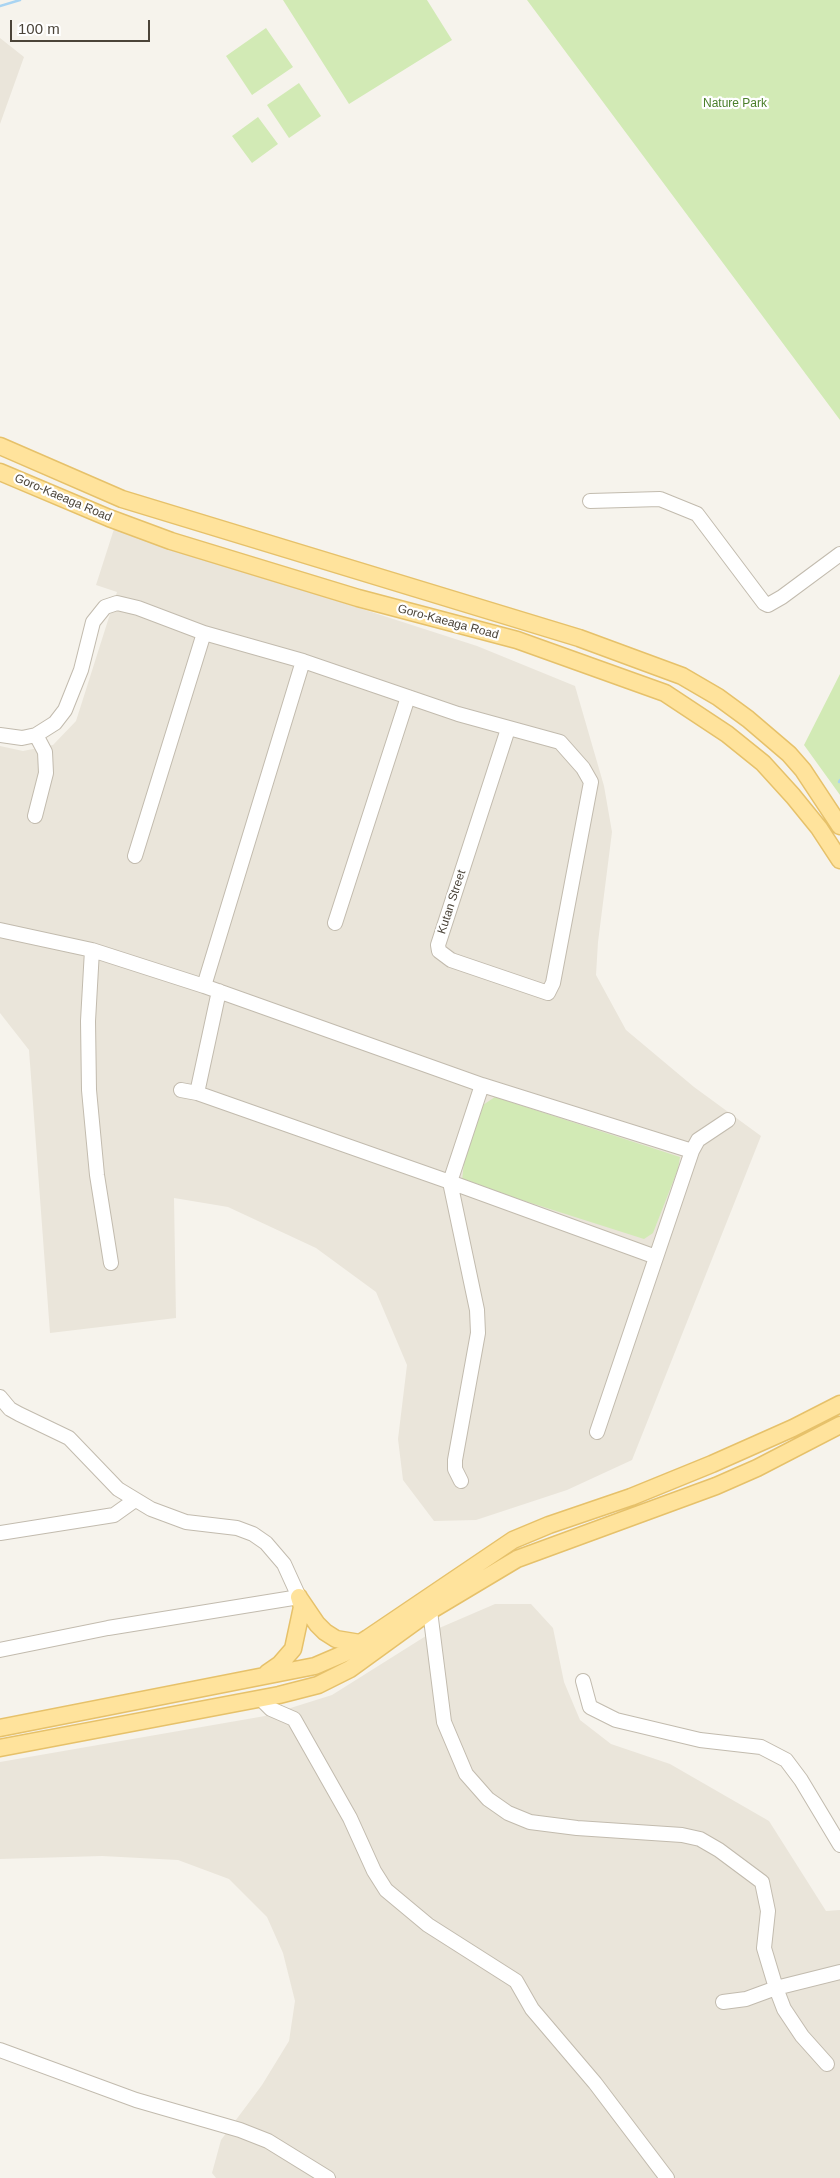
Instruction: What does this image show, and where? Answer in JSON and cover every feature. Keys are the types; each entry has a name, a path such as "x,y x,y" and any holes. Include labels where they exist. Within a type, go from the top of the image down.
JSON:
{"main road":[{"name":"Goro-Kaeaga Road","path":"0,446 122,499 578,638 682,676 718,697 789,754 803,770 840,826"},
{"name":"Goro-Kaeaga Road","path":"0,472 109,518 171,541 358,598 517,640 665,693 728,734 763,763 819,828 840,860"},
{"path":"0,1728 315,1666 343,1654 513,1540 549,1525 631,1497 712,1464 793,1428 840,1404"},
{"path":"0,1748 261,1699 318,1685 350,1669 430,1611 530,1554 716,1486 758,1468 840,1425"},
{"path":"299,1597 317,1624 325,1632 336,1638 360,1643"},
{"path":"258,1678 280,1664 293,1649 302,1607 299,1597"}],"street":[{"path":"590,501 660,499 697,514 764,603 768,605 782,597 840,554"},
{"path":"0,735 22,738 36,736 54,723 65,710 81,670 93,622 97,615 108,605 117,602 204,633 303,661 508,729"},
{"path":"135,856 204,633"},
{"path":"204,986 303,661"},
{"path":"335,923 408,697"},
{"name":"Kutan Street","path":"508,729 560,742 583,768 591,782 553,983 548,993 451,960 438,951 438,945 508,729"},
{"path":"35,816 46,773 45,752 36,736"},
{"path":"0,930 92,950 219,991 482,1085 692,1151"},
{"path":"92,950 88,1021 89,1090 96,1175 111,1263"},
{"path":"196,1092 219,991"},
{"path":"461,1481 455,1469 455,1460 477,1325 472,1286 450,1182 482,1085"},
{"path":"182,1090 196,1092 656,1257"},
{"path":"597,1432 692,1151 698,1140 728,1120"},
{"path":"0,1397 10,1409 69,1438 118,1489 134,1500 178,1520 237,1528 253,1534 276,1552 284,1564 299,1597 108,1628 0,1650"},
{"path":"0,1533 114,1515 134,1500"},
{"path":"430,1611 444,1722 466,1774 488,1799 508,1813 530,1822 577,1828 682,1835 700,1839 719,1850 762,1882 768,1911 764,1948 776,1988 784,2009 802,2036 827,2064"},
{"path":"583,1681 590,1707 616,1720 700,1740 761,1748 786,1760 801,1780 840,1845"},
{"path":"261,1699 271,1709 294,1719 350,1818 374,1871 386,1890 428,1925 516,1981 532,2009 595,2082 667,2178"},
{"path":"723,2002 746,1998 776,1988 840,1972"},
{"path":"0,2050 136,2100 240,2130 268,2142 328,2178"}],"shaded area":[{"path":"0,38 24,57 0,124"},
{"path":"114,529 477,646 575,686 604,786 612,832 598,942 596,975 626,1030 694,1087 761,1136 632,1460 567,1490 476,1520 434,1521 403,1480 398,1439 407,1365 376,1292 316,1248 228,1207 174,1198 176,1318 50,1333 29,1050 0,1013 0,746 23,751 53,745 76,721 117,592 96,585"},
{"path":"495,1604 531,1604 553,1628 564,1682 580,1720 611,1744 670,1764 769,1821 826,1911 840,1910 840,2178 216,2178 212,2173 221,2140 262,2085 289,2041 295,2001 283,1953 267,1917 229,1879 178,1860 102,1856 0,1859 0,1762 265,1716 332,1695 437,1629"}],"green space":[{"path":"283,0 427,0 452,40 349,104"},
{"name":"Nature Park","path":"527,0 840,0 840,420"},
{"path":"266,28 293,67 252,95 226,56"},
{"path":"299,83 321,116 289,138 267,105"},
{"path":"258,117 278,144 252,163 232,136"},
{"path":"840,674 840,795 804,745"},
{"path":"495,1097 680,1157 678,1169 653,1233 644,1239 462,1181 464,1162 483,1105"}],"waterway":[{"path":"0,6 20,0"}]}
